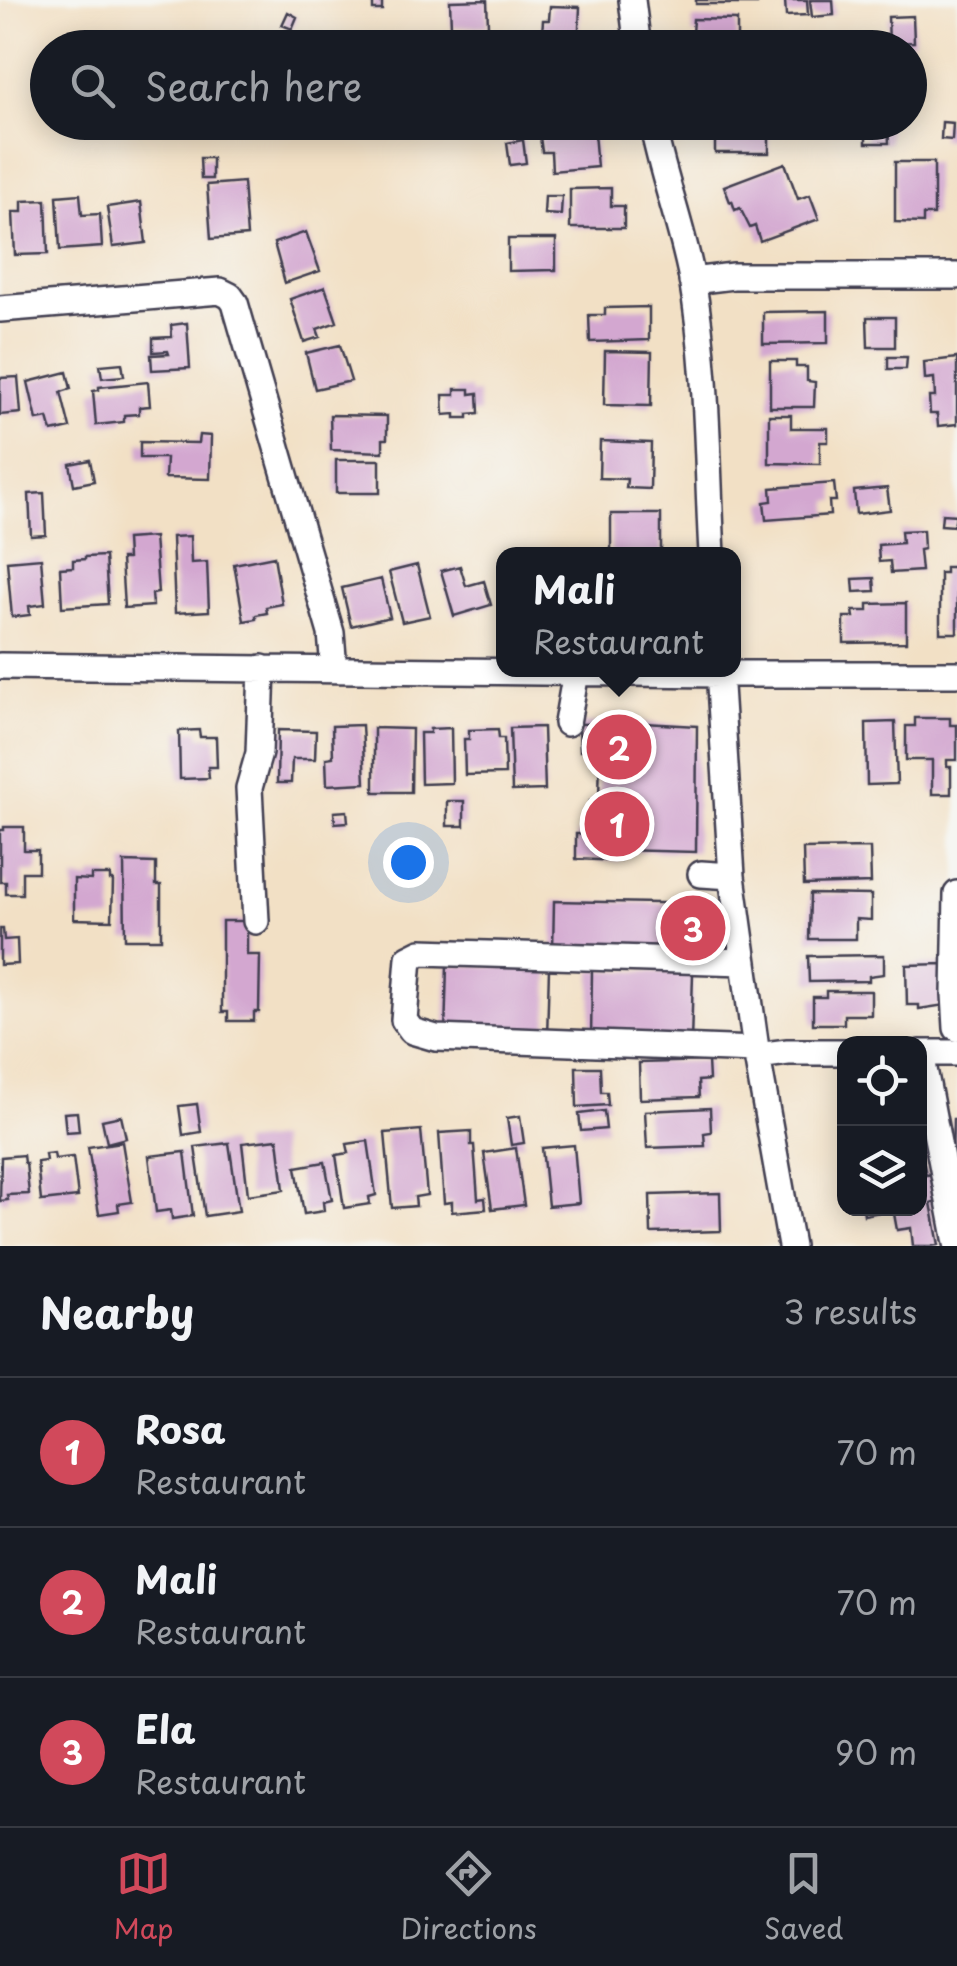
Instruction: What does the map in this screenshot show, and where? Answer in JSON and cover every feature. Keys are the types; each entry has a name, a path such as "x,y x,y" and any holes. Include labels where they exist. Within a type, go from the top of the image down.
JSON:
{"street":[{"path":"632,0 636,30"},
{"path":"657,140 692,281 701,356 712,547"},
{"path":"692,281 733,276 957,276"},
{"path":"0,309 220,291 230,296 330,634 334,669"},
{"path":"0,666 496,671"},
{"path":"256,921 249,788 259,753 262,668"},
{"path":"741,677 781,685 957,674"},
{"path":"567,723 575,677"},
{"path":"719,677 732,876 756,1053 791,1246"},
{"path":"701,874 732,876"},
{"path":"957,894 957,1028"},
{"path":"744,962 421,952 408,958 404,1020 412,1032 436,1038 756,1053 837,1052"},
{"path":"927,1053 957,1053"},
{"path":"927,1089 957,1243"}],"building":[{"path":"373,0 382,0 382,10 373,10"},
{"path":"487,0 488,26 451,27 450,1"},
{"path":"696,0 757,0 757,4 696,4"},
{"path":"785,0 807,0 808,15 786,16"},
{"path":"810,0 833,0 834,15 812,17"},
{"path":"550,6 580,7 579,30 542,30 543,20 549,20"},
{"path":"288,12 297,17 292,29 282,25"},
{"path":"913,16 914,30 888,30 888,17"},
{"path":"693,19 737,20 737,30 692,30"},
{"path":"942,122 953,123 952,140 941,139"},
{"path":"523,140 526,163 510,165 507,143"},
{"path":"540,140 595,140 597,167 552,171 551,152 542,152"},
{"path":"715,140 769,140 769,153 715,153"},
{"path":"866,140 889,140 889,143"},
{"path":"200,158 212,158 212,179 201,179"},
{"path":"895,162 934,162 934,215 923,215 923,223 895,222"},
{"path":"785,163 798,199 810,195 819,219 760,241 755,226 750,228 740,208 735,210 724,186"},
{"path":"243,182 247,236 211,239 207,185"},
{"path":"611,188 611,206 624,206 624,228 570,228 570,189"},
{"path":"80,194 82,215 100,214 102,247 60,250 57,196"},
{"path":"545,196 562,196 561,215 544,214"},
{"path":"46,200 48,254 15,255 13,212 22,212 22,201"},
{"path":"141,202 146,243 113,247 107,207"},
{"path":"306,232 320,271 285,283 274,243"},
{"path":"508,239 556,239 556,270 508,271"},
{"path":"325,287 337,322 317,329 320,337 304,342 290,299"},
{"path":"649,307 649,340 590,342 589,315 605,315 605,308"},
{"path":"828,311 828,343 763,344 763,312"},
{"path":"867,317 895,317 895,347 868,347"},
{"path":"187,323 190,368 152,370 151,355 169,354 153,352 153,338 172,337 171,325"},
{"path":"340,345 351,381 315,389 306,353"},
{"path":"605,351 652,352 651,406 604,405"},
{"path":"888,357 907,357 906,369 888,369"},
{"path":"957,358 957,424 938,426 937,414 930,414 929,397 935,397 934,378 925,379 924,362"},
{"path":"770,361 796,361 796,367 807,367 807,381 815,382 814,407 770,407"},
{"path":"122,363 124,376 102,378 100,365"},
{"path":"67,372 71,389 61,392 70,428 52,432 48,418 37,420 28,382"},
{"path":"18,377 21,413 0,415 0,378"},
{"path":"148,382 150,406 139,407 139,414 124,415 124,422 96,425 93,391"},
{"path":"455,389 478,393 479,413 468,414 468,418 444,415 443,395 455,395"},
{"path":"330,415 387,416 383,452 331,450"},
{"path":"769,415 791,415 791,428 828,428 828,442 820,442 820,464 769,463"},
{"path":"199,435 211,436 210,479 165,478 166,458 140,458 140,442 198,443"},
{"path":"600,441 651,443 650,489 626,488 627,479 599,478"},
{"path":"90,460 94,481 74,485 70,464"},
{"path":"336,460 380,460 380,493 336,493"},
{"path":"834,483 836,501 829,501 830,515 766,520 764,502 772,501 771,488"},
{"path":"887,488 890,510 856,514 854,491"},
{"path":"44,493 46,535 31,536 29,494"},
{"path":"611,514 661,514 661,547 611,547"},
{"path":"942,514 956,515 954,526 941,525"},
{"path":"923,530 924,549 919,550 921,571 891,573 890,561 879,562 878,545 902,543 901,531"},
{"path":"190,536 191,563 207,562 209,611 175,613 172,537"},
{"path":"154,537 158,593 152,594 153,606 124,608 121,559 127,559 126,539"},
{"path":"105,556 108,604 62,607 60,568 73,567 73,560"},
{"path":"274,556 282,604 266,607 267,613 244,621 234,564"},
{"path":"41,558 45,604 29,606 30,615 12,617 7,561"},
{"path":"417,565 430,616 402,622 389,572"},
{"path":"460,566 466,586 484,581 491,605 454,616 441,571"},
{"path":"945,567 957,567 957,633 940,633 940,573 945,573"},
{"path":"874,578 875,591 854,592 853,579"},
{"path":"381,579 390,617 351,626 342,588"},
{"path":"906,603 906,642 844,643 844,617 854,617 853,611 868,611 868,604"},
{"path":"915,718 950,718 950,725 957,725 957,760 947,760 947,767 951,767 951,794 932,794 932,760 906,760 906,726 915,726"},
{"path":"895,722 897,784 867,785 866,723"},
{"path":"579,724 697,726 696,852 619,850 619,861 576,859 576,834 589,834 590,801 599,801 600,751 580,751"},
{"path":"362,725 365,783 327,785 326,758 333,757 332,726"},
{"path":"543,727 545,790 512,791 510,728"},
{"path":"374,728 412,729 411,792 374,792"},
{"path":"451,728 452,783 421,784 420,733"},
{"path":"498,729 499,738 504,738 505,774 465,775 464,739 469,739 469,730"},
{"path":"199,730 200,737 216,737 217,767 208,767 209,778 180,779 179,731"},
{"path":"278,730 316,731 315,759 292,759 291,783 277,783"},
{"path":"447,801 464,801 464,826 447,826"},
{"path":"347,811 348,822 335,823 334,812"},
{"path":"24,827 24,850 38,850 38,872 22,872 22,894 6,894 6,882 0,882 0,830"},
{"path":"870,848 871,883 804,885 803,849"},
{"path":"124,862 156,863 156,885 161,885 161,939 125,939"},
{"path":"91,875 110,875 113,880 112,920 74,919 74,879 91,880"},
{"path":"810,894 871,895 871,920 856,919 856,939 809,939"},
{"path":"554,901 709,904 716,954 553,950"},
{"path":"222,921 247,921 247,955 260,955 259,1012 254,1012 254,1021 228,1021 228,1012 222,1012"},
{"path":"0,929 4,940 17,939 18,964 0,965"},
{"path":"884,955 884,974 869,976 869,981 809,982 808,956"},
{"path":"944,964 945,1005 919,1009 919,1005 907,1005 906,965"},
{"path":"447,965 549,968 547,1038 445,1035"},
{"path":"592,970 693,973 691,1043 591,1040"},
{"path":"826,991 871,991 871,1015 844,1015 844,1024 813,1024 813,997 826,997"},
{"path":"708,1061 709,1080 698,1081 699,1097 640,1099 639,1063"},
{"path":"576,1067 600,1067 601,1092 607,1092 608,1105 577,1107"},
{"path":"197,1104 201,1132 183,1135 179,1106"},
{"path":"710,1108 711,1132 704,1133 705,1146 647,1148 645,1111"},
{"path":"604,1111 606,1129 581,1131 579,1114"},
{"path":"77,1112 79,1131 66,1132 64,1113"},
{"path":"121,1116 126,1138 107,1143 102,1120"},
{"path":"520,1116 524,1143 511,1145 507,1118"},
{"path":"953,1119 957,1119 957,1167 952,1167"},
{"path":"421,1130 427,1195 415,1197 416,1206 392,1208 385,1133"},
{"path":"471,1131 478,1199 485,1198 486,1209 452,1212 452,1202 444,1203 439,1133"},
{"path":"278,1139 284,1190 248,1195 242,1143"},
{"path":"368,1141 376,1195 369,1197 370,1204 344,1208 336,1155 349,1153 347,1144"},
{"path":"122,1142 132,1202 118,1204 119,1211 99,1214 88,1147"},
{"path":"229,1143 239,1211 205,1216 195,1147"},
{"path":"574,1145 579,1203 548,1206 542,1148"},
{"path":"516,1148 524,1205 492,1209 484,1153"},
{"path":"185,1152 193,1216 172,1219 171,1210 156,1212 149,1156"},
{"path":"54,1153 55,1159 73,1157 78,1197 41,1201 37,1162 46,1161 45,1154"},
{"path":"23,1155 29,1194 7,1195 8,1200 0,1201 1,1157"},
{"path":"325,1162 332,1200 323,1202 324,1211 304,1214 296,1167"},
{"path":"934,1174 938,1201 931,1203 939,1245 913,1246 911,1228 897,1230 894,1216 927,1216 927,1175"},
{"path":"720,1193 721,1231 651,1233 650,1195"}],"place":[{"name":"Mali","path":"619,747"},
{"name":"Rosa","path":"617,824"},
{"name":"Ela","path":"693,928"}]}
